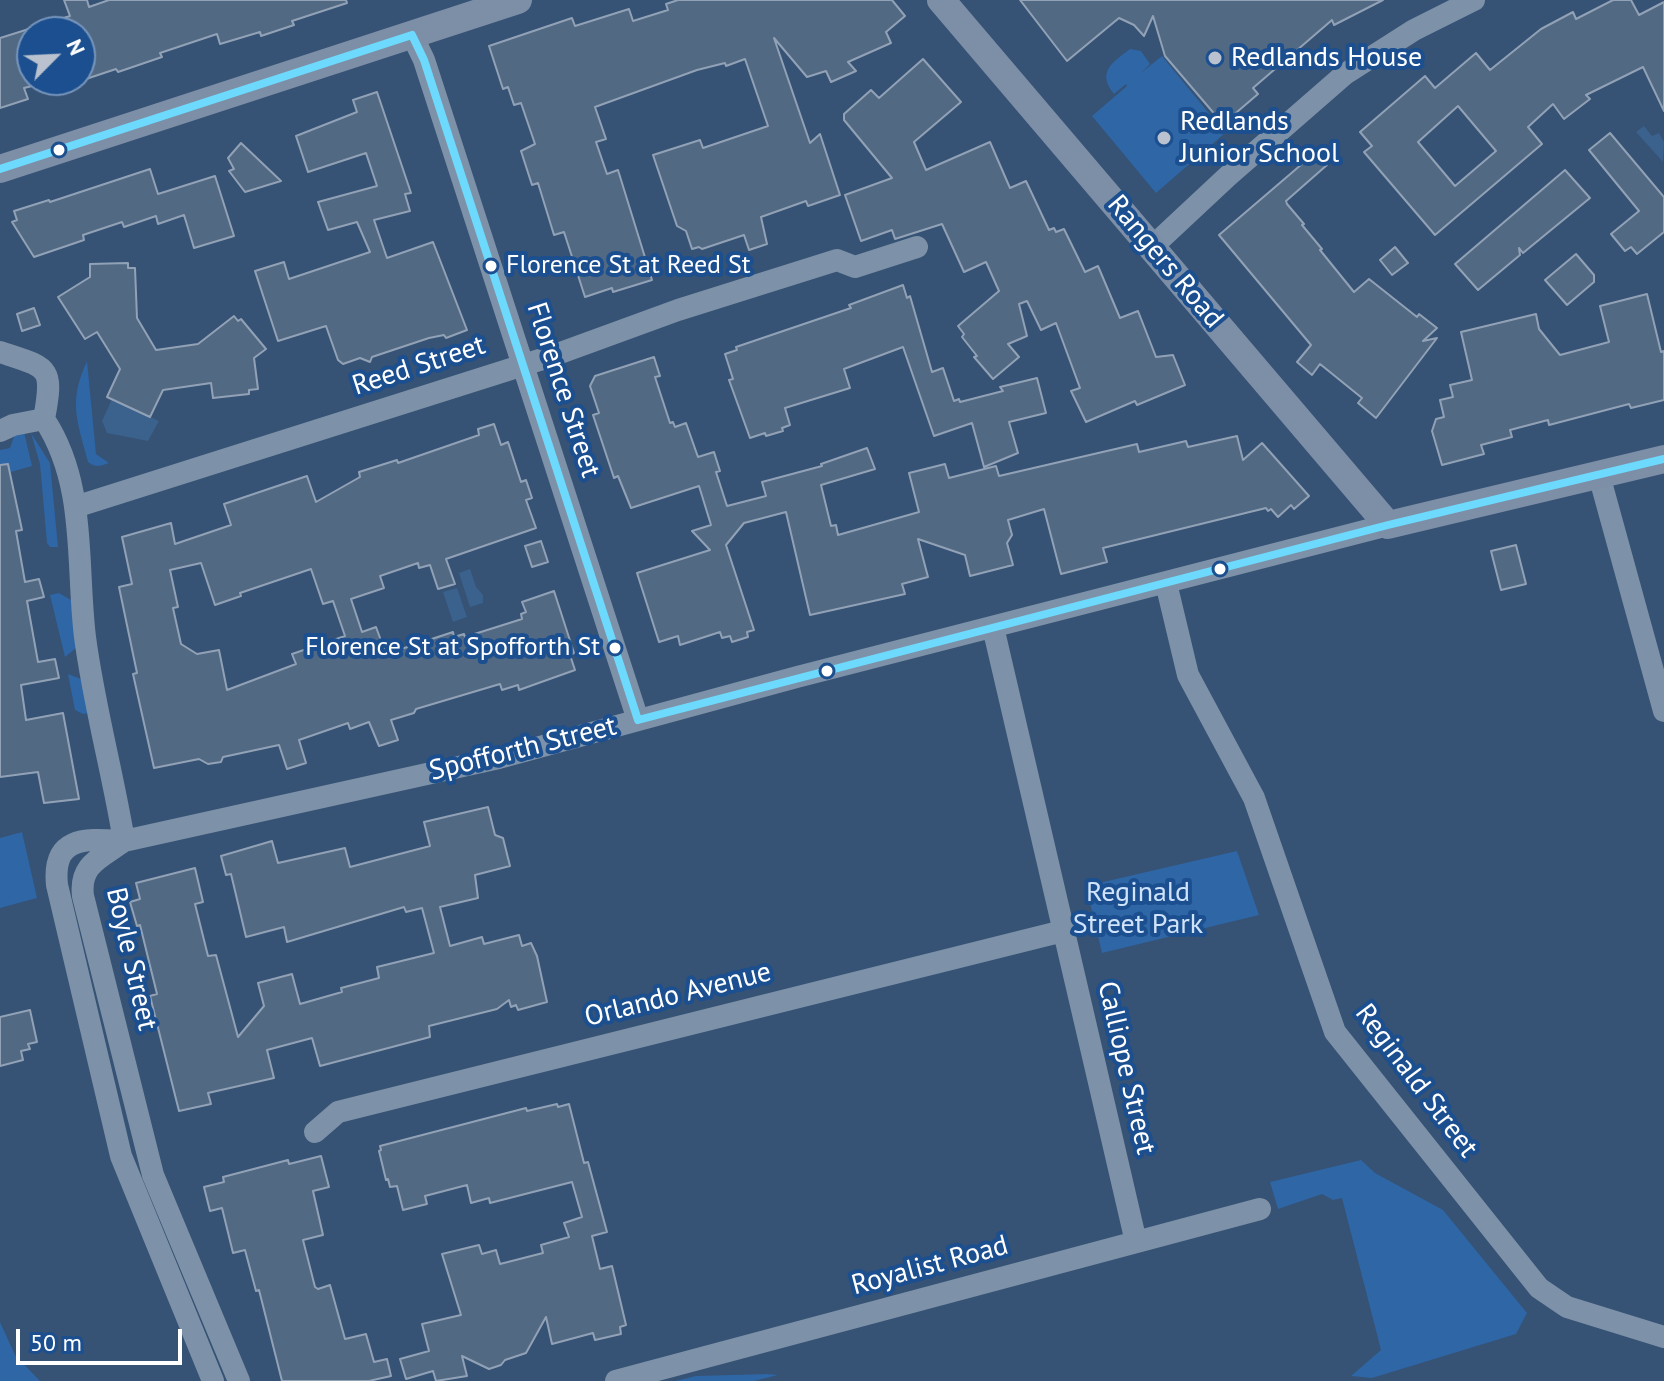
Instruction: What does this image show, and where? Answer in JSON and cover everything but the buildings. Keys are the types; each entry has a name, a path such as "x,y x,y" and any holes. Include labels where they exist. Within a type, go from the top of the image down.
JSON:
{"main road":[{"path":"0,169 515,0"},
{"name":"Rangers Road","path":"941,0 1388,525"},
{"name":"Spofforth Street","path":"1388,525 1664,459"}],"street":[{"path":"1152,247 1345,74 1414,30 1474,0"},
{"name":"Florence Street","path":"412,35 424,60 638,720"},
{"name":"Reed Street","path":"75,507 524,364 678,310 837,260 855,267 917,247"},
{"path":"0,352 38,365 48,375 50,388 44,419 58,440 67,463 75,507 85,637 124,841 90,839 62,852 55,866 57,885 121,1156 213,1381"},
{"path":"0,431 44,419"},
{"path":"1599,475 1664,711"},
{"name":"Spofforth Street","path":"124,841 499,758 1388,525"},
{"name":"Reginald Street","path":"1166,583 1188,675 1254,798 1335,1032 1539,1288 1567,1307 1664,1337"},
{"name":"Calliope Street","path":"993,627 1136,1242"},
{"name":"Boyle Street","path":"124,841 85,872 83,896 153,1175 239,1381"},
{"name":"Orlando Avenue","path":"315,1132 338,1112 1063,931"},
{"name":"Royalist Road","path":"616,1381 1260,1209"}],"green space":[{"path":"1130,49 1141,51 1150,64 1141,73 1162,56 1225,133 1156,193 1092,116 1127,86 1114,94 1107,74 1113,63"},
{"path":"87,361 96,454 109,463 101,466 88,462 76,411 78,388"},
{"path":"24,432 32,466 0,475 0,450 10,448 15,434"},
{"path":"31,433 50,463 58,547 50,547 47,543 40,464"},
{"path":"59,593 71,600 76,648 65,657 50,595"},
{"path":"68,674 86,681 90,713 75,710"},
{"path":"22,832 37,898 0,908 0,838"},
{"name":"Reginald Street Park","path":"1237,851 1259,915 1102,953 1086,886"},
{"path":"1361,1160 1375,1173 1443,1210 1527,1313 1516,1334 1372,1378 1351,1376 1381,1350 1342,1198 1333,1200 1322,1194 1278,1209 1270,1182"},
{"path":"0,1322 15,1355 40,1381 0,1381"},
{"path":"778,1375 754,1381 675,1381 696,1376"}],"shaded area":[{"path":"1644,126 1652,136 1659,133 1664,142 1663,162 1636,132"},
{"path":"112,399 159,421 148,441 107,433 102,421"},
{"path":"470,569 476,587 483,595 483,603 470,607 459,573"},
{"path":"457,588 467,617 453,622 443,592"}],"transit line":[{"path":"412,35 424,60 638,720"},
{"path":"0,169 412,35"},
{"path":"638,720 1388,525 1664,459"}],"place":[{"name":"Redlands House","path":"1215,58"},
{"name":"Redlands Junior School","path":"1164,138"},
{"name":"Florence St at Reed St","path":"491,266"},
{"name":"Florence St at Spofforth St","path":"615,648"}]}
